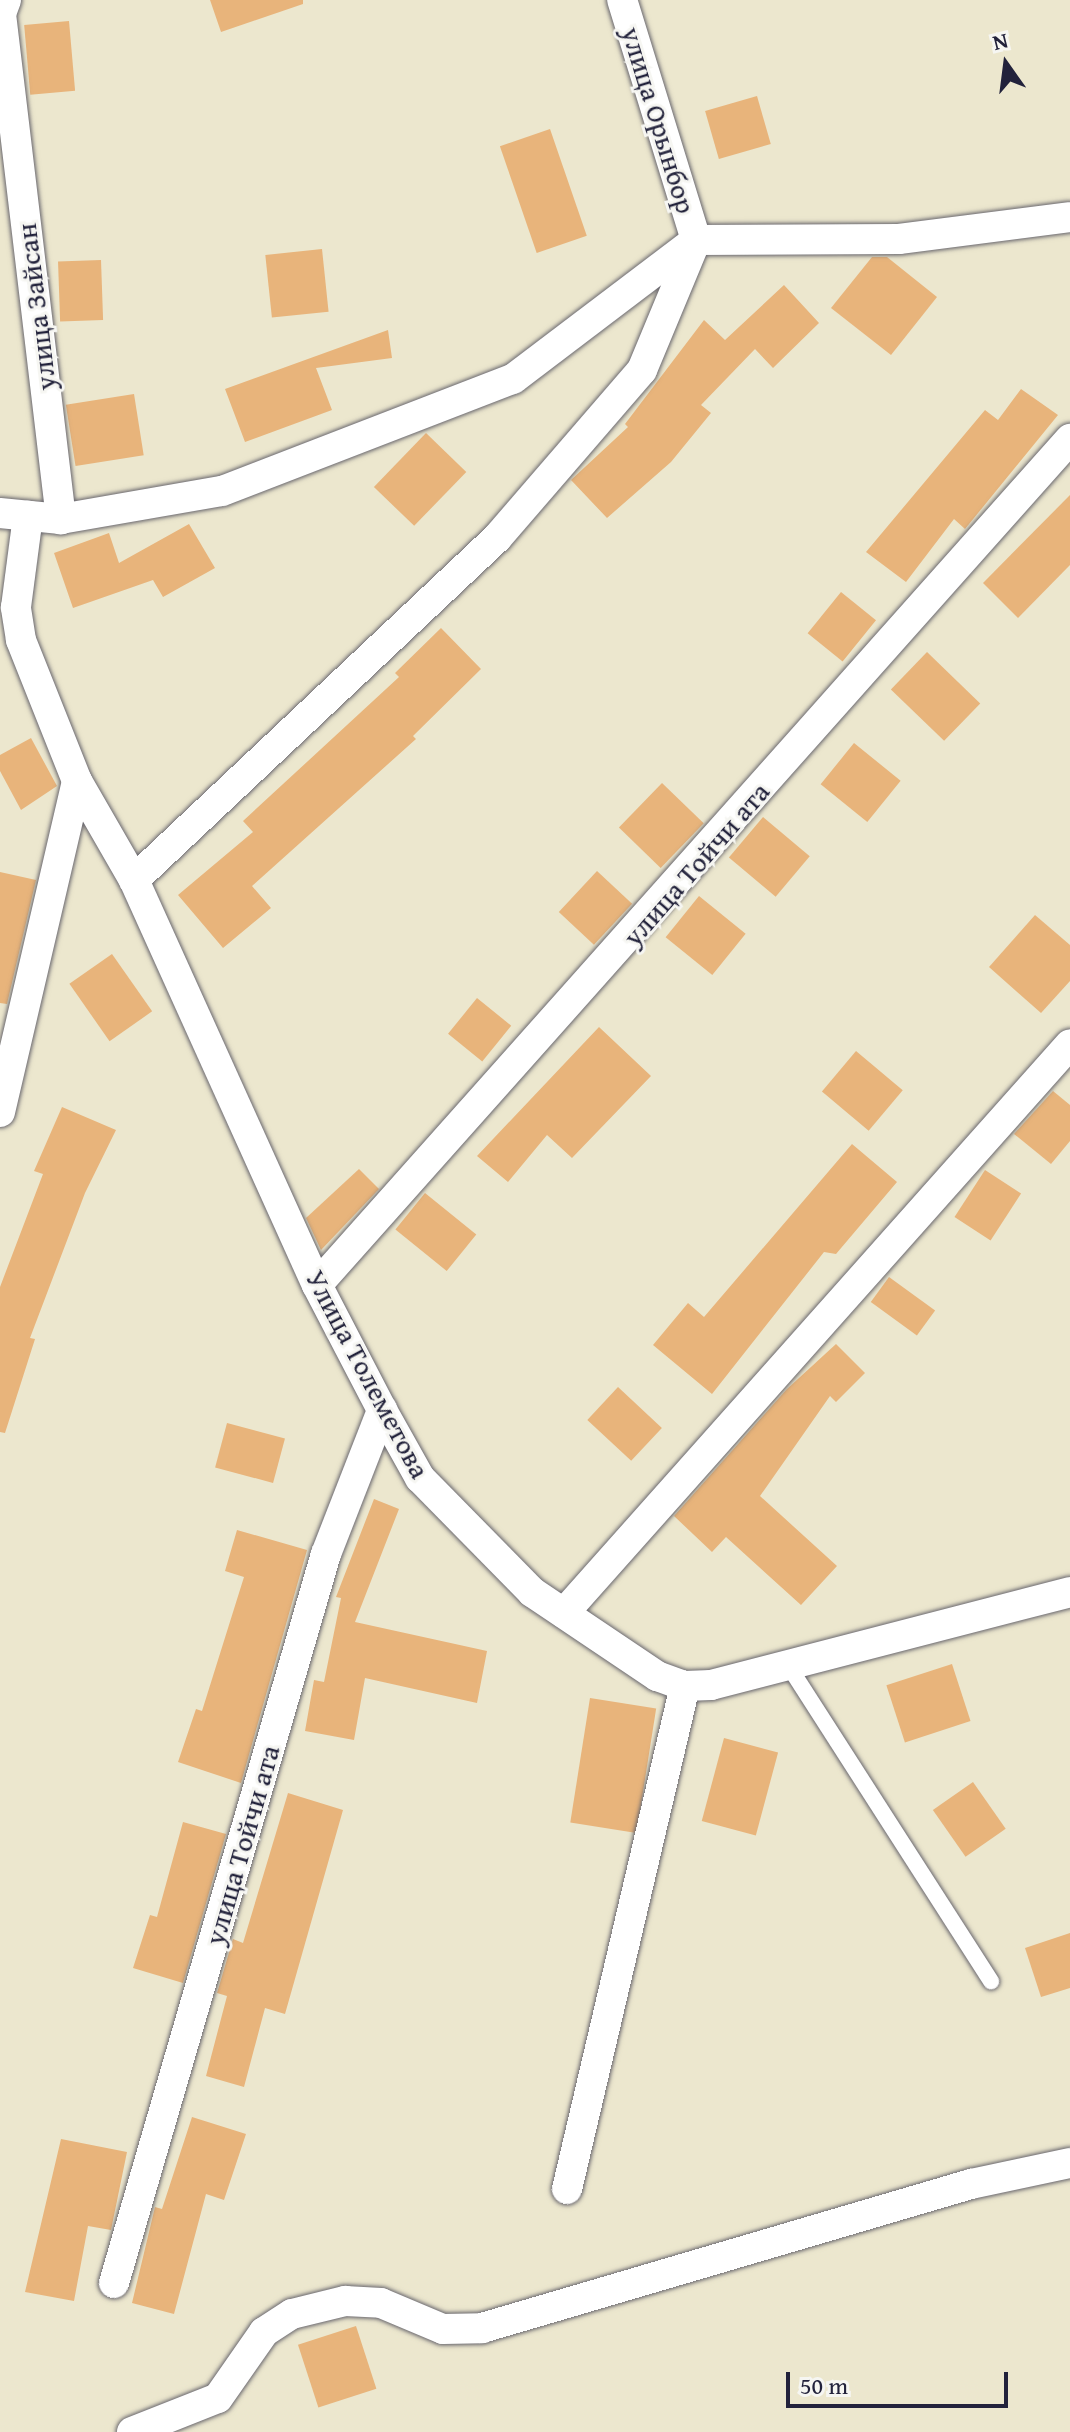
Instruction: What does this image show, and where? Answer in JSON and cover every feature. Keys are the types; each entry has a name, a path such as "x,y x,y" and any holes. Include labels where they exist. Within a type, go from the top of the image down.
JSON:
{"street":[{"name":"улица Зайсан","path":"6,0 1,14 61,519"},
{"name":"улица Орынбор","path":"622,0 696,240"},
{"path":"0,1112 77,781 21,640 16,607 14,514 61,519 222,491 513,379 696,240 899,239 1070,217"},
{"path":"134,880 497,538 642,370 696,240"},
{"name":"улица Тойчи ата","path":"317,1285 1070,439"},
{"name":"Улица Толеметова","path":"77,781 134,880 317,1285 420,1478 532,1592 657,1676 685,1686 711,1685 1070,1592"},
{"path":"564,1613 1070,1044"},
{"name":"улица Тойчи ата","path":"114,2283 326,1554 382,1410"},
{"path":"567,2189 685,1686"},
{"path":"132,2432 218,2398 264,2332 292,2314 345,2301 381,2303 443,2329 482,2328 971,2184 1070,2163"}],"lane":[{"path":"788,1665 991,1981"}],"building":[{"path":"210,0 303,0 303,4 221,32"},
{"path":"69,21 75,91 30,95 24,25"},
{"path":"757,96 771,144 719,159 705,111"},
{"path":"550,129 587,236 537,253 500,146"},
{"path":"322,249 329,312 272,318 265,255"},
{"path":"872,257 887,257 937,297 891,355 831,308"},
{"path":"101,260 103,320 60,321 58,262"},
{"path":"784,285 819,323 773,368 755,349 701,405 711,413 671,462 607,518 571,480 628,427 625,424 704,320 725,340"},
{"path":"388,330 392,358 316,368 332,410 245,442 225,389"},
{"path":"1021,389 1058,415 965,529 954,519 906,582 866,552 985,410 998,420"},
{"path":"134,394 144,455 76,466 66,405"},
{"path":"426,433 466,472 414,526 374,487"},
{"path":"1070,495 1070,565 1018,618 983,583"},
{"path":"189,524 215,568 163,597 153,580 73,608 54,553 109,533 119,563"},
{"path":"841,592 876,620 843,662 808,633"},
{"path":"441,628 481,669 413,736 416,739 252,886 271,908 223,948 178,895 253,832 243,821 399,677 395,673"},
{"path":"927,652 980,703 944,741 891,689"},
{"path":"31,738 57,786 21,810 0,771 0,755"},
{"path":"854,743 901,781 867,822 821,784"},
{"path":"662,783 704,823 661,868 619,828"},
{"path":"763,817 810,856 776,897 729,858"},
{"path":"597,871 632,904 594,945 559,912"},
{"path":"0,872 36,880 7,1004 0,1003"},
{"path":"699,896 746,934 712,975 666,937"},
{"path":"1035,915 1070,945 1070,981 1041,1013 989,967"},
{"path":"112,954 152,1011 110,1041 69,984"},
{"path":"477,998 511,1026 482,1061 448,1034"},
{"path":"599,1027 651,1076 572,1158 547,1135 508,1182 477,1156"},
{"path":"856,1051 903,1090 869,1131 822,1092"},
{"path":"1053,1091 1070,1105 1070,1141 1051,1164 1014,1134"},
{"path":"62,1107 116,1130 85,1193 30,1338 35,1339 5,1433 0,1432 0,1287 43,1174 34,1171"},
{"path":"852,1144 897,1182 836,1254 824,1252 712,1394 653,1345 688,1303 704,1317"},
{"path":"359,1169 379,1189 321,1250 306,1218"},
{"path":"985,1170 1021,1193 991,1240 955,1217"},
{"path":"425,1193 476,1235 447,1271 395,1230"},
{"path":"889,1277 935,1311 917,1336 871,1302"},
{"path":"836,1344 865,1373 836,1402 830,1396 760,1496 837,1566 801,1605 726,1537 712,1552 674,1516 787,1389"},
{"path":"618,1387 662,1428 631,1461 587,1420"},
{"path":"227,1423 285,1439 273,1483 215,1467"},
{"path":"374,1499 399,1509 355,1622 487,1651 477,1703 365,1678 354,1740 305,1731 314,1680 324,1682 341,1598 336,1597"},
{"path":"237,1530 307,1550 241,1783 178,1762 196,1709 202,1711 244,1577 225,1571"},
{"path":"952,1664 971,1721 905,1742 886,1685"},
{"path":"590,1698 656,1708 636,1833 570,1822"},
{"path":"724,1738 778,1752 756,1836 702,1821"},
{"path":"973,1782 1006,1829 966,1857 933,1810"},
{"path":"288,1793 343,1810 285,2014 265,2008 244,2087 206,2076 227,1996 217,1993 233,1939 243,1943"},
{"path":"183,1822 226,1834 183,1983 133,1968 150,1915 157,1917"},
{"path":"1070,1933 1070,1988 1041,1997 1025,1948"},
{"path":"192,2117 246,2134 224,2200 206,2194 174,2314 132,2303 155,2207 162,2209"},
{"path":"61,2139 127,2152 111,2230 88,2226 74,2301 25,2292"},
{"path":"356,2326 376,2389 318,2408 298,2345"}]}
